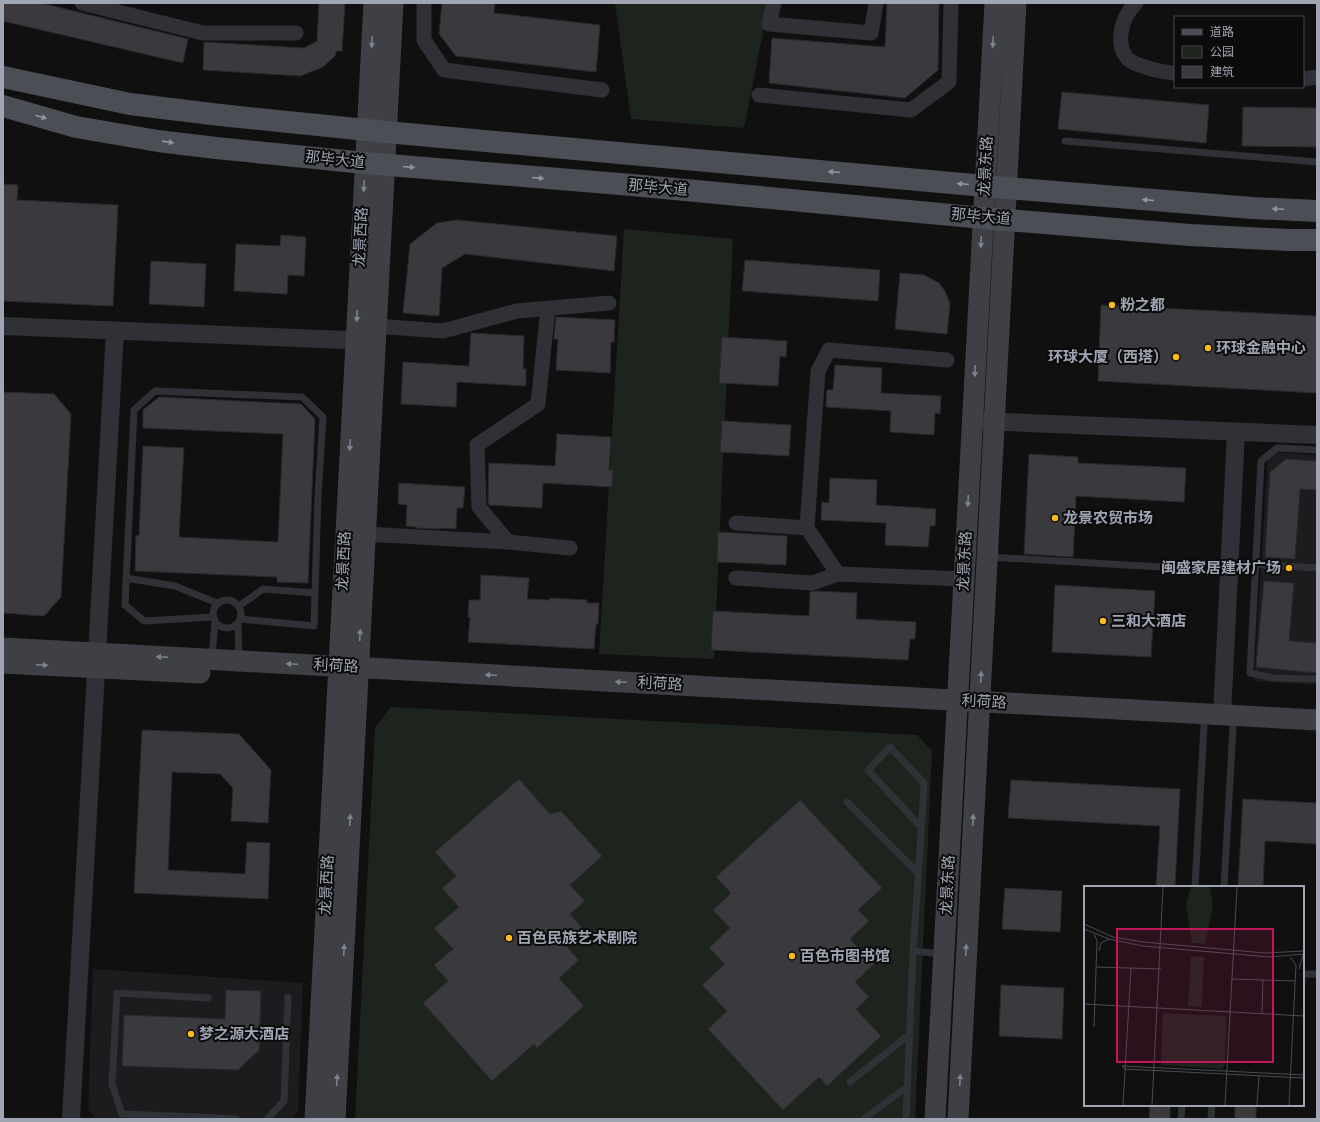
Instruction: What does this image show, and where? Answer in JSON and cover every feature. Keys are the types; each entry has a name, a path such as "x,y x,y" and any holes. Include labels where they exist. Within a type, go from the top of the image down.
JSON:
{"main road":[{"name":"龙景西路","path":"374,3 377,131"},
{"name":"龙景西路","path":"335,1119 348,674 365,534 369,336 375,164 377,131 393,3"},
{"name":"龙景东路","path":"935,1119 995,3"},
{"name":"龙景东路","path":"958,1119 1016,3"},
{"name":"那毕大道","path":"3,77 130,104 220,115 377,131 1007,188 1252,208 1317,211"},
{"name":"那毕大道","path":"3,106 76,127 158,141 216,148 375,164 983,218 1190,235 1317,240"},
{"path":"216,148 220,115"},
{"name":"龙景西路","path":"315,1119 348,674 369,336"},
{"name":"利荷路","path":"3,648 97,660 348,674 1227,721 1317,720"},
{"name":"利荷路","path":"3,663 97,660 212,659 348,674"},
{"name":"利荷路","path":"979,708 1204,726 1227,721 1317,732"}],"street":[{"path":"82,3 204,33 296,33"},
{"path":"424,3 424,40 444,70 602,90"},
{"path":"774,3 769,24 871,33 876,3"},
{"path":"759,94 911,110 949,82 951,3"},
{"path":"1136,3 1123,24 1121,44 1128,58 1132,62 1151,69 1174,73"},
{"path":"1304,79 1317,77"},
{"path":"3,326 116,331 369,336 443,331 517,311 609,303"},
{"path":"508,542 479,507 477,445 538,404 548,308"},
{"path":"71,1119 116,331"},
{"path":"838,574 807,528 818,371 829,350 947,360"},
{"path":"972,421 1317,435"},
{"path":"1227,721 1229,567 1236,432"},
{"path":"736,523 807,528"},
{"path":"365,534 508,542 570,548"},
{"path":"736,578 812,583 838,574 964,579"}],"lane":[{"path":"1065,141 1317,162"},
{"path":"155,391 302,398 323,417 318,496 314,626 239,621 228,628 219,626 214,620 144,621 125,605 134,410 155,391"},
{"path":"1317,450 1277,448 1261,461 1250,673 1274,678 1317,679"},
{"path":"987,557 1229,567 1256,565 1317,568"},
{"path":"126,578 175,586 217,603"},
{"path":"239,606 262,589 315,593"},
{"path":"212,659 214,607 217,603 227,599 232,600 241,610 239,621 240,661"},
{"path":"1224,886 1227,721"},
{"path":"1195,886 1204,726"},
{"path":"906,1119 924,782 890,747 868,770 921,827"},
{"path":"847,802 918,873"},
{"path":"914,951 944,954"},
{"path":"1304,974 1317,974"},
{"path":"208,998 117,994 112,1084 122,1114 236,1119"},
{"path":"267,1119 284,1101 288,997"},
{"path":"850,1082 910,1034"},
{"path":"865,1118 908,1086"},
{"path":"1181,1119 1182,1106"},
{"path":"1211,1119 1212,1106"}],"shaded area":[{"name":"闽盛家居建材广场","path":"1268,452 1317,455 1317,685 1254,681"},
{"path":"93,969 303,983 298,1112 291,1119 97,1119 88,1110"}],"green space":[{"path":"615,3 769,3 744,128 631,119"},
{"path":"624,229 733,239 714,659 599,654"},
{"path":"391,707 917,735 932,751 915,1119 355,1119 375,728"}],"building":[{"path":"3,3 41,3 188,39 183,63 3,21"},
{"path":"319,3 345,3 342,51 336,51 335,56 323,67 300,76 203,70 204,42 304,48 317,41"},
{"path":"442,3 495,3 494,13 600,25 596,72 456,56 439,34"},
{"path":"887,3 939,3 938,70 905,98 769,83 772,38 885,47"},
{"path":"1062,92 1209,105 1206,143 1058,129"},
{"path":"1243,107 1317,108 1317,147 1242,146"},
{"path":"3,184 18,185 17,200 118,205 113,306 3,301"},
{"path":"457,220 617,236 614,271 465,254 442,268 439,316 403,313 410,244 437,223"},
{"path":"281,235 306,237 304,276 288,275 287,294 234,291 236,244 280,246"},
{"path":"745,260 880,270 878,301 742,291"},
{"path":"151,261 206,264 204,307 149,304"},
{"path":"900,273 924,275 939,283 945,291 950,304 947,334 895,329"},
{"name":"环球金融中心","path":"1101,305 1317,316 1317,393 1098,381"},
{"path":"556,317 615,320 614,342 611,342 610,373 556,370 558,339 554,339"},
{"path":"471,333 524,336 523,369 526,369 526,386 457,382 456,407 401,404 403,362 469,366"},
{"path":"722,337 787,341 786,357 780,356 778,386 719,383"},
{"path":"835,365 882,368 881,393 941,396 940,414 935,413 934,435 890,432 891,411 826,407 827,390 833,390"},
{"path":"3,392 54,394 71,414 61,597 44,616 3,613"},
{"path":"159,397 301,404 315,419 308,583 277,582 277,577 135,571 136,535 139,536 143,446 184,448 179,537 278,542 283,434 143,428 143,410"},
{"path":"722,421 791,425 789,456 720,452"},
{"path":"557,434 611,437 609,470 613,470 612,487 543,483 542,508 489,505 489,463 555,466"},
{"path":"1029,454 1078,457 1078,463 1186,468 1184,502 1076,496 1073,557 1024,554"},
{"path":"1286,459 1317,461 1317,490 1300,489 1295,559 1265,557 1270,472"},
{"path":"830,478 877,480 876,505 936,509 935,526 930,526 928,547 885,545 886,523 821,520 822,502 829,503"},
{"path":"399,483 465,487 463,508 457,508 456,529 416,528 406,526 407,505 398,504"},
{"path":"718,532 787,536 786,565 717,562"},
{"path":"481,575 529,578 527,599 550,600 550,598 587,600 587,603 599,603 598,624 596,624 594,649 468,642 470,618 468,617 469,600 480,600"},
{"path":"1264,581 1294,583 1289,641 1317,643 1317,673 1256,667"},
{"name":"三和大酒店","path":"1055,585 1155,591 1151,657 1052,652"},
{"path":"810,592 857,593 856,619 916,622 915,639 910,639 908,660 711,650 713,611 809,616"},
{"path":"142,730 239,734 271,770 268,823 231,821 233,788 220,774 172,772 168,870 245,874 247,842 270,843 268,899 134,893"},
{"name":"百色民族艺术剧院","path":"519,779 550,814 561,811 602,856 570,885 585,901 570,914 584,930 566,946 579,960 559,978 584,1006 537,1048 534,1044 492,1081 423,1003 448,981 434,965 453,949 434,928 459,907 442,888 456,876 435,852"},
{"path":"1011,780 1180,789 1175,886 1156,886 1160,826 1008,818"},
{"path":"1243,799 1317,803 1317,844 1265,841 1263,886 1238,886"},
{"name":"百色市图书馆","path":"800,800 882,888 858,910 869,921 850,939 874,964 855,982 869,997 856,1009 881,1036 827,1086 819,1077 783,1110 708,1029 727,1011 702,985 725,964 709,948 730,928 713,910 731,893 716,877"},
{"path":"1005,888 1062,891 1060,932 1002,929"},
{"path":"1001,985 1064,988 1062,1039 999,1036"},
{"name":"梦之源大酒店","path":"226,990 261,991 259,1050 238,1070 122,1066 124,1015 225,1019"},
{"path":"1150,1106 1170,1106 1170,1119 1149,1119"},
{"path":"1235,1106 1256,1106 1256,1119 1235,1119"}],"place":[{"name":"粉之都","path":"1112,305"},
{"name":"环球金融中心","path":"1208,348"},
{"name":"环球大厦（西塔）","path":"1176,357"},
{"name":"龙景农贸市场","path":"1055,518"},
{"name":"闽盛家居建材广场","path":"1289,568"},
{"name":"三和大酒店","path":"1103,621"},
{"name":"百色民族艺术剧院","path":"509,938"},
{"name":"百色市图书馆","path":"792,956"},
{"name":"梦之源大酒店","path":"191,1034"}]}
